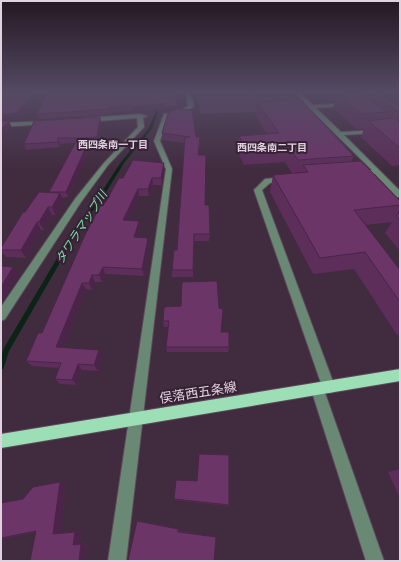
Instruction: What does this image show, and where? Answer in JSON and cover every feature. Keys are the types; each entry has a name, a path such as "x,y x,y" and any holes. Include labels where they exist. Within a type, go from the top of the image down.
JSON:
{"main road":[{"name":"俣落西五条線","path":"7,440 400,375"}],"street":[{"path":"78,120 106,118"},
{"path":"1,316 78,201 106,164 141,127 142,118"},
{"path":"117,561 169,169 157,142 165,118"},
{"path":"323,118 400,195"},
{"path":"1,125 55,122"},
{"path":"340,134 382,131"},
{"path":"346,175 377,172"},
{"path":"291,179 268,181 258,190 323,388 376,561"}],"building":[{"path":"100,118 97,137 80,138 88,142 66,192 49,192 78,138 58,138 58,142 24,144 34,121"},
{"path":"167,118 193,118 196,137 200,137 198,155 206,155 205,205 209,205 210,234 194,234 193,270 172,270 174,250 177,250 185,137 190,137 162,133"},
{"path":"269,118 318,118 354,156 298,160 289,147 246,150 239,136 279,133"},
{"path":"394,118 400,122 400,148 368,121"},
{"path":"1,121 9,121 1,129"},
{"path":"133,160 164,163 161,178 152,178 148,189 138,189 123,220 139,221 134,237 148,238 142,269 103,267 99,275 92,275 89,283 82,283 56,347 99,350 94,365 78,364 72,380 55,379 61,363 26,361 38,333 42,333 85,235 102,203 105,203 119,178 123,178"},
{"path":"361,161 400,201 400,205 354,210 400,270 400,302 365,252 320,258 273,175 308,172 303,165"},
{"path":"39,192 60,193 52,207 48,207 39,222 37,222 21,250 1,250 23,212 25,212"},
{"path":"400,212 400,220 396,216"},
{"path":"1,266 13,267 1,287"},
{"path":"217,281 219,308 223,309 221,332 229,332 229,347 166,347 169,321 163,321 164,307 181,306 182,282"},
{"path":"199,454 229,455 229,505 174,499 176,480 197,481"},
{"path":"60,482 53,534 75,532 73,545 81,544 79,561 30,561 36,531 1,538 1,503 23,499 33,487"},
{"path":"137,521 178,529 178,532 216,537 214,561 128,561"}],"waterway":[{"name":"タワラマップ川","path":"1,367 6,350 78,227 101,197 122,163 150,129 154,118"}],"district":[{"name":"西四条南一丁目","path":"113,144"},
{"name":"西四条南二丁目","path":"272,147"}]}
